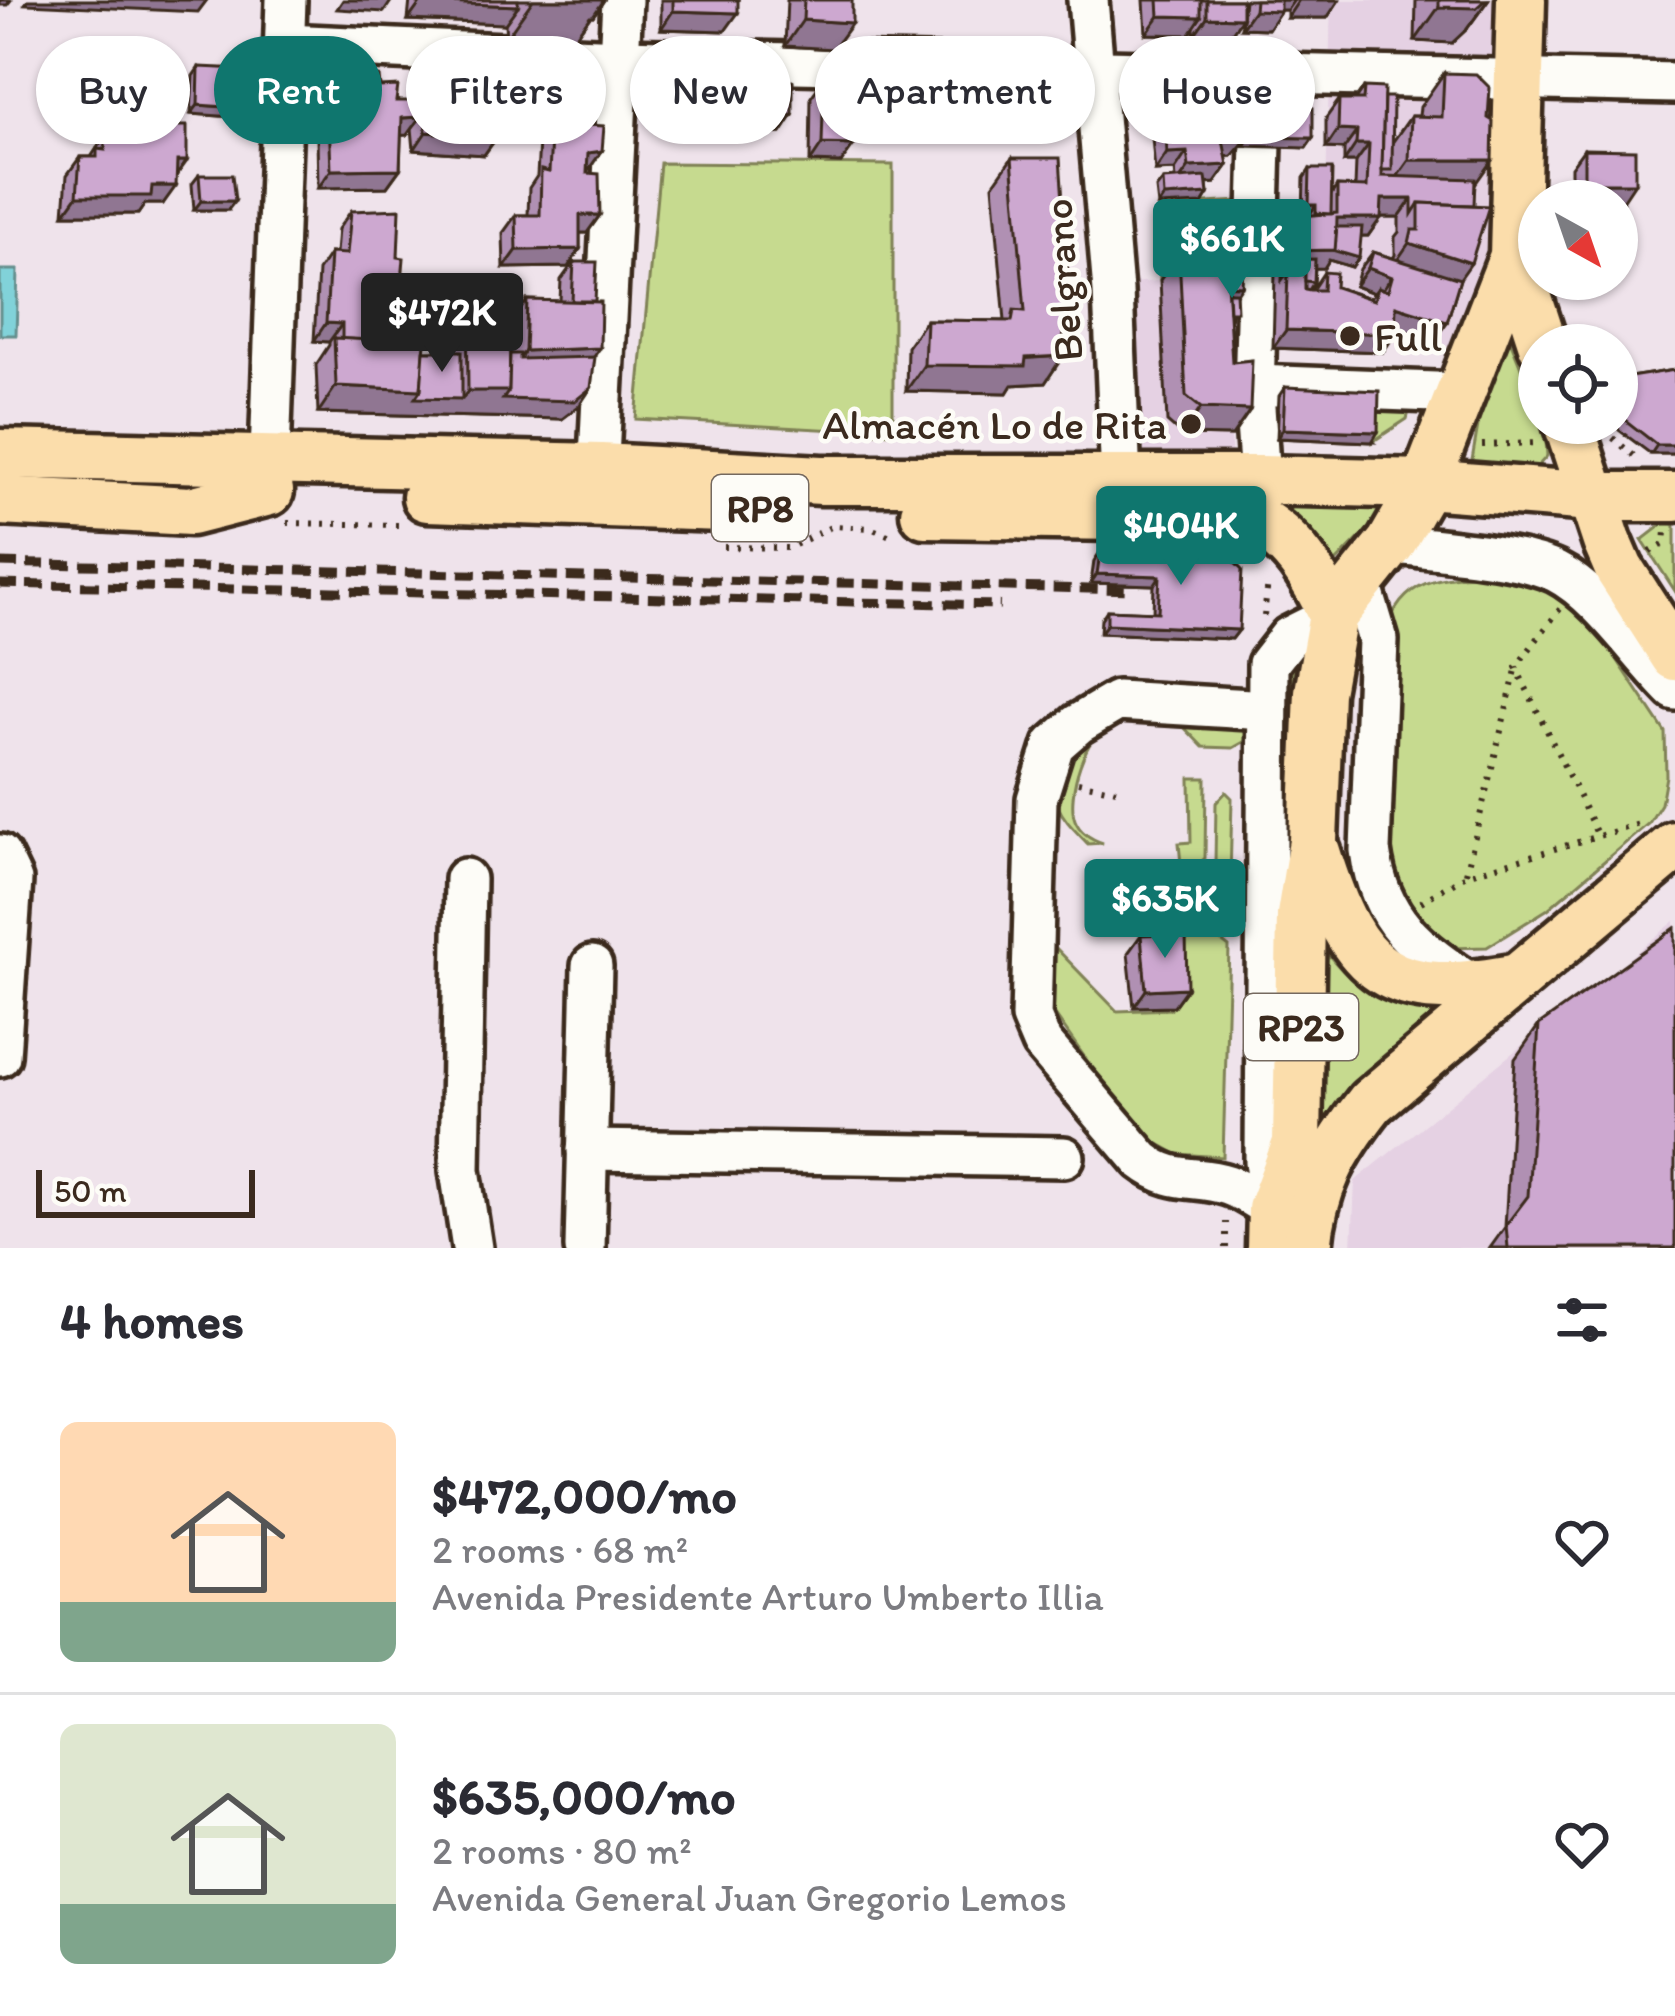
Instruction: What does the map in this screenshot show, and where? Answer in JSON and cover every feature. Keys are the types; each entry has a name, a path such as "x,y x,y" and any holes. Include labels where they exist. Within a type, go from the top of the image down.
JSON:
{"main road":[{"path":"1521,0 1514,256 1425,484 1391,543 1347,599 1319,692 1313,842 1332,904 1376,966 1401,981 1429,988 1496,982 1673,848"},
{"path":"1514,256 1536,324"},
{"path":"1560,444 1592,497 1619,569 1675,656"},
{"name":"RP8","path":"0,454 269,491"},
{"name":"RP8","path":"0,484 269,491 822,480 1260,480 1675,497"},
{"name":"RP8","path":"598,486 1083,518 1252,518 1274,530 1347,599"},
{"path":"0,501 191,511 269,491"},
{"name":"RP23","path":"1272,1229 1298,1143 1301,915 1313,842"},
{"name":"RP23","path":"1307,1248 1311,1205 1345,1136 1371,1102 1496,982"}],"street":[{"path":"285,36 286,0"},
{"path":"598,486 622,0"},
{"name":"Belgrano","path":"1088,0 1091,36"},
{"path":"382,48 815,63"},
{"path":"1315,73 1675,83"},
{"name":"Belgrano","path":"1095,90 1113,291 1121,482"},
{"path":"269,491 281,144"},
{"path":"1260,144 1254,385 1260,480"},
{"path":"1254,385 1461,393"},
{"path":"1391,543 1525,560 1559,574 1603,613 1675,691"},
{"path":"1272,1229 1265,1162 1268,664 1289,637 1347,599 1378,640 1370,850 1374,879 1394,920 1414,943 1496,982"},
{"path":"1267,710 1117,701 1078,724 1054,746 1037,799 1031,1017 1042,1043 1142,1160 1179,1180 1226,1184 1272,1229"},
{"path":"0,855 12,880 0,1056"},
{"path":"465,878 460,1170 472,1248"},
{"path":"585,1248 592,966"},
{"path":"587,1150 1064,1157"}],"path":[{"path":"1482,446 1518,439"},
{"path":"269,491 407,525"},
{"path":"706,547 789,548 832,526 870,528 908,542"},
{"path":"1664,544 1675,548"},
{"path":"1261,631 1269,586 1266,575"},
{"path":"1466,875 1516,667"},
{"path":"1394,920 1466,875 1643,823 1673,848"}],"shaded area":[{"path":"1331,0 1521,0 1520,79 1476,355 1323,305"},
{"path":"1236,276 1230,480 1121,482 1112,284"},
{"path":"1675,921 1675,1248 1352,1248 1355,1181"}],"green space":[{"path":"660,163 893,165 893,433 636,419"},
{"path":"1239,201 1236,276 1160,280 1158,206"},
{"path":"1509,338 1518,360 1518,444 1546,444 1547,456 1537,467 1471,466 1481,408"},
{"path":"1411,405 1407,419 1372,442 1374,415 1381,408"},
{"path":"1270,501 1389,501 1379,518 1335,563 1305,526"},
{"path":"1664,523 1675,524 1675,591 1642,540"},
{"path":"1506,574 1552,588 1606,643 1665,732 1666,776 1661,804 1649,823 1548,909 1487,947 1449,948 1387,890 1385,634 1393,613 1417,588 1449,577"},
{"path":"1294,658 1284,1116 1285,666"},
{"path":"1120,716 1254,720 1249,739 1233,748 1203,747 1178,721 1128,718 1103,727 1086,750 1073,796 1077,825 1103,843 1088,844 1061,811 1054,773 1058,758 1077,734"},
{"path":"1190,778 1206,778 1205,858 1193,869 1181,864 1179,843 1191,842"},
{"path":"1226,792 1232,798 1229,921 1219,928 1214,923 1216,803"},
{"path":"1165,865 1163,925 1127,925 1129,866"},
{"path":"1192,884 1204,895 1203,924 1186,930 1177,925 1179,891"},
{"path":"1183,939 1219,939 1229,947 1223,1157 1177,1154 1139,1133 1049,1001 1050,942 1117,1011 1171,1009"},
{"path":"1320,944 1371,993 1400,1006 1438,1014 1297,1186 1321,1121"}],"water":[{"path":"0,270 18,270 16,335 0,335"}],"building":[{"path":"518,0 518,6 421,2"},
{"path":"673,0 738,0 738,13 673,11"},
{"path":"804,0 852,0 852,23 803,20"},
{"path":"1158,0 1201,0 1201,17 1159,16"},
{"path":"1207,0 1242,0 1242,18 1207,17"},
{"path":"1255,0 1280,0 1280,11 1254,10"},
{"path":"1439,0 1485,0 1476,8 1439,7"},
{"path":"199,67 214,68 214,106 198,105"},
{"path":"1444,73 1476,74 1490,88 1492,160 1409,160 1411,116 1442,117"},
{"path":"398,86 396,101 406,101 400,169 331,170 330,144 382,144 382,87"},
{"path":"1364,87 1384,88 1382,176 1475,179 1474,205 1419,203 1412,214 1412,199 1382,199 1381,218 1337,218 1336,250 1289,251 1289,217 1337,213 1337,186 1367,187 1369,144 1356,144 1357,131 1338,130 1339,100 1363,100"},
{"path":"1384,97 1393,97 1392,170 1382,170"},
{"path":"105,144 187,144 187,161 177,161 176,186 152,186 151,196 77,196 80,157 97,157 97,149 105,150"},
{"path":"551,144 603,144 602,151 588,153 587,173 599,174 600,215 580,215 580,249 517,250 516,215 540,215 541,170 549,172"},
{"path":"1166,144 1224,144 1228,165 1189,167 1187,152 1167,153"},
{"path":"1584,149 1635,150 1635,180 1584,180"},
{"path":"1012,158 1060,158 1071,317 1063,319 1063,356 1026,358 1025,366 924,365 926,320 1012,321 1014,310 1025,311"},
{"path":"1310,169 1332,169 1331,214 1316,213 1316,205 1309,205"},
{"path":"199,175 232,175 235,201 201,201"},
{"path":"1206,177 1208,194 1164,197 1163,180"},
{"path":"1419,203 1489,206 1471,263 1409,243 1412,230 1419,230"},
{"path":"400,209 398,257 404,258 397,341 342,339 342,324 326,323 330,253 347,254 351,211"},
{"path":"1337,227 1362,227 1359,258 1335,251"},
{"path":"1225,251 1232,362 1252,360 1250,410 1201,408 1186,396 1179,254"},
{"path":"1373,252 1460,279 1447,322 1396,306 1395,334 1286,330 1288,272 1305,272 1305,289 1310,290 1323,290 1324,272 1336,273 1335,287 1374,300 1378,288 1388,291 1392,277 1368,268"},
{"path":"1315,259 1314,282 1305,281 1305,272 1288,272 1282,280 1283,260"},
{"path":"574,262 597,262 595,301 572,301"},
{"path":"1243,267 1242,286 1228,285 1226,268"},
{"path":"1228,292 1236,292 1237,311 1229,311"},
{"path":"467,296 511,296 509,391 468,391"},
{"path":"527,300 601,302 600,348 525,351"},
{"path":"334,338 425,343 421,390 336,386"},
{"path":"424,351 462,351 462,399 415,398 421,390"},
{"path":"510,354 520,354 520,359 595,357 591,388 575,401 503,399 509,391"},
{"path":"1675,370 1675,445 1657,445 1638,430 1638,376"},
{"path":"1285,387 1379,391 1378,432 1283,429"},
{"path":"1149,544 1204,547 1203,557 1230,558 1242,570 1239,630 1107,624 1107,610 1158,612 1160,576 1097,574 1100,552 1148,555"},
{"path":"1675,928 1675,1248 1508,1248 1506,1225 1528,1196 1539,1025"},
{"path":"1186,933 1187,988 1146,990 1141,935"}],"railway":[{"path":"0,563 1133,590"},
{"path":"0,584 1000,605"}],"place":[{"name":"Full","path":"1350,336"},
{"name":"Almacén Lo de Rita","path":"1191,424"}]}
